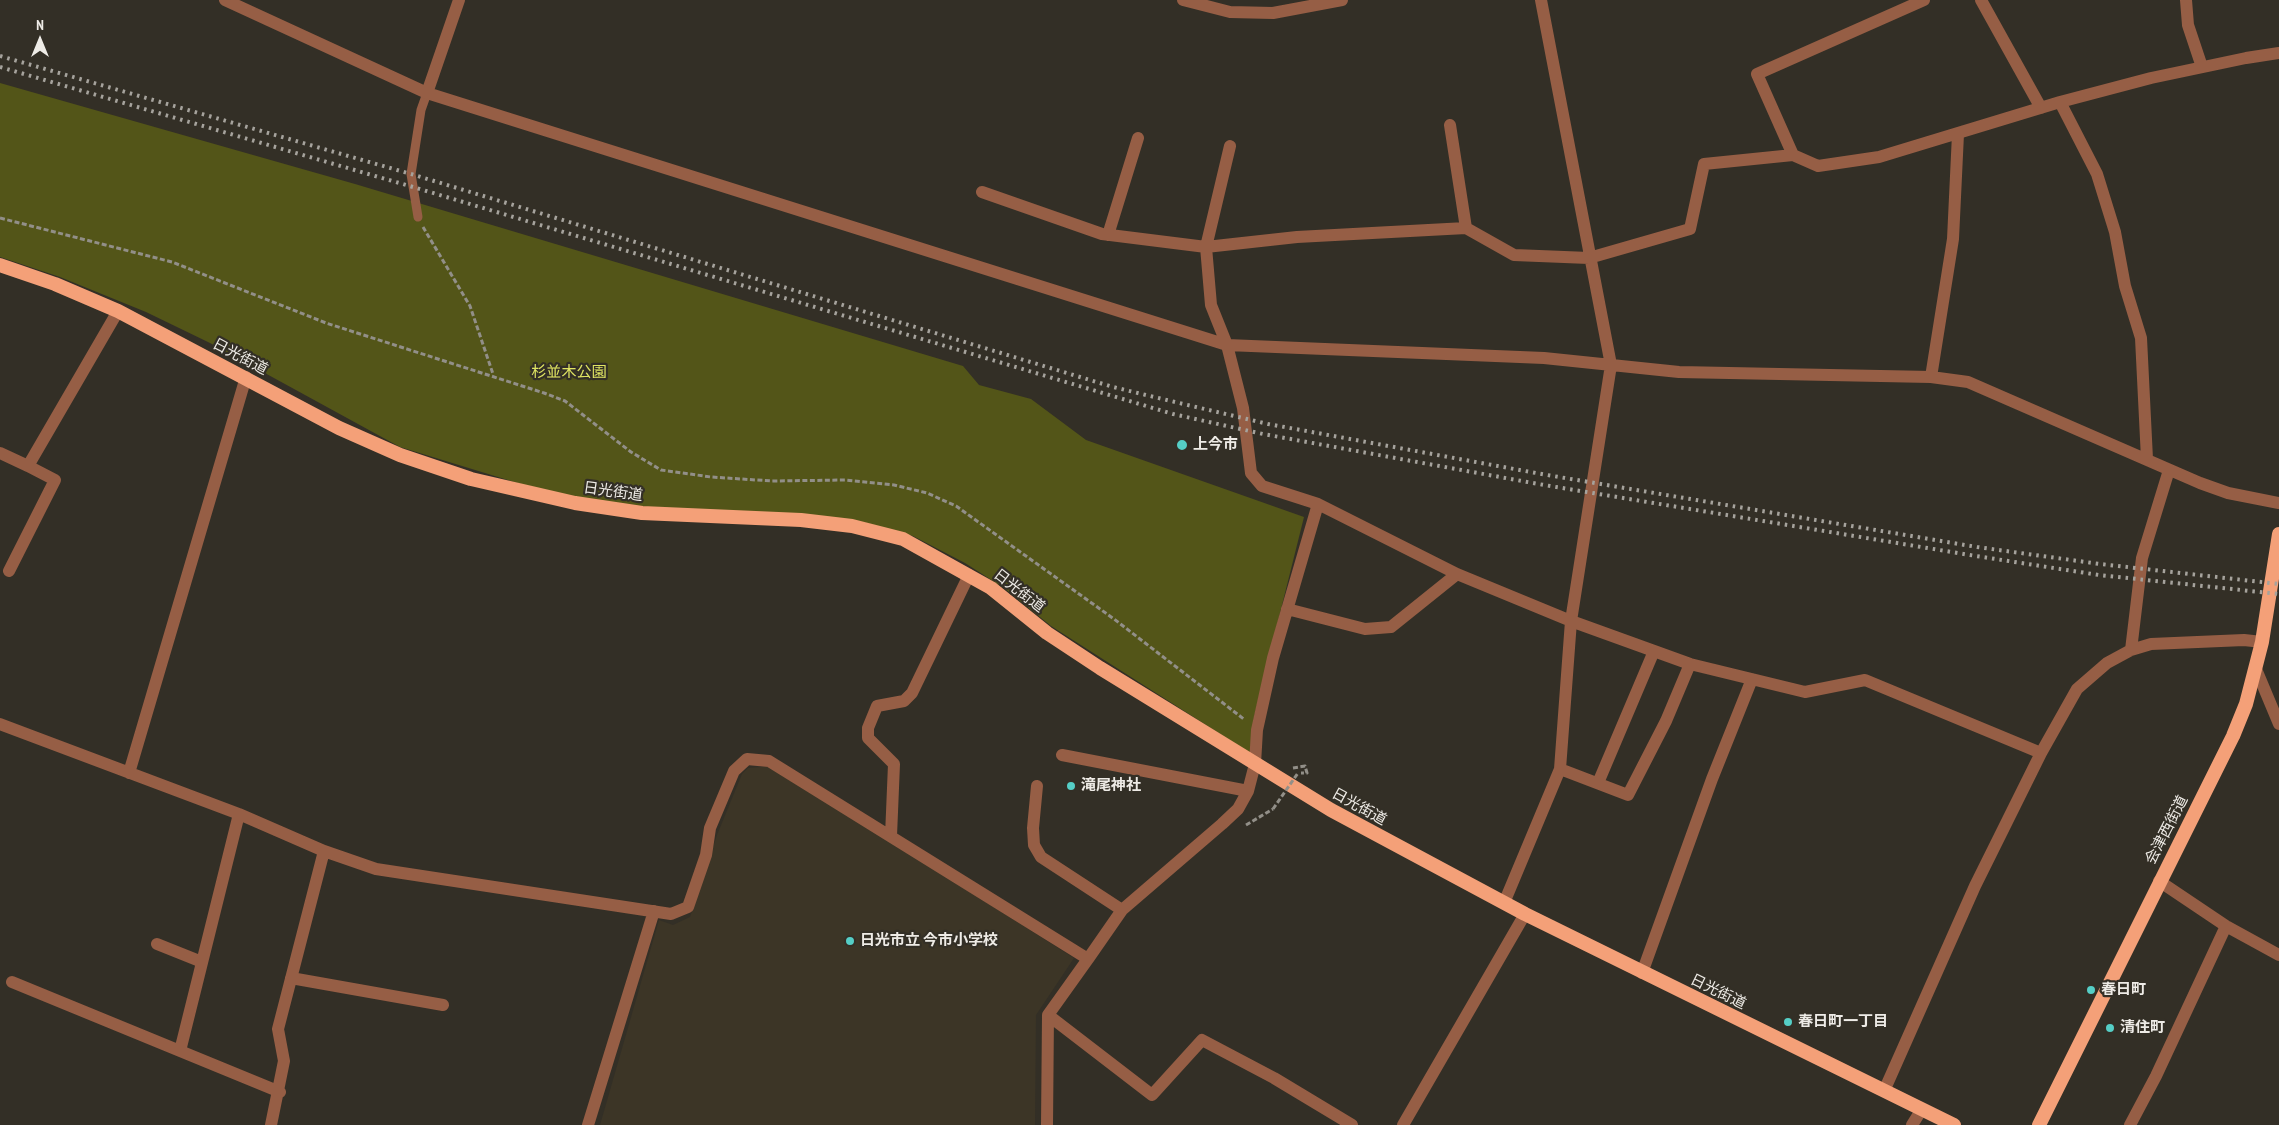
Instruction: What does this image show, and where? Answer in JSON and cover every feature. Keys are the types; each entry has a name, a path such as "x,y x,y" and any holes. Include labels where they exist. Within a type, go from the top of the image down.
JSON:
{"highway":[{"name":"日光街道","path":"0,265 55,284 118,311 246,377 339,428 400,454 471,479 575,503 642,513 801,520 852,526 903,539 969,574 991,588 1047,634 1331,810 1525,914 1954,1125"},
{"name":"会津西街道","path":"2039,1125 2232,736 2246,704 2256,669 2277,569 2279,534"}],"street":[{"path":"225,0 427,93 1227,345 1544,358 1679,372 1931,377 1968,382 2148,459 2169,470 2228,493 2279,502"},
{"path":"427,93 459,0"},
{"path":"1183,0 1230,12 1273,13 1342,0"},
{"path":"1504,903 1560,769 1571,621 1612,365 1589,258 1541,0"},
{"path":"1793,155 1758,74 1924,0"},
{"path":"1981,0 2042,108"},
{"path":"2186,0 2188,25 2202,67"},
{"path":"982,192 1108,235 1206,246 1297,237 1466,228 1514,255 1589,258 1690,229 1704,164 1793,155 1818,166 1879,157 2060,102 2202,67 2279,53"},
{"path":"2060,102 2097,174 2115,232 2125,286 2141,338 2148,459"},
{"path":"1450,125 1466,228"},
{"path":"1931,377 1953,239 1958,134"},
{"path":"1108,235 1138,138"},
{"path":"1230,146 1206,246 1211,305 1227,345 1243,408 1251,473 1262,486 1318,504 1457,574 1571,621 1690,664 1805,692 1865,680 2041,753"},
{"path":"28,466 118,311"},
{"path":"129,773 246,377"},
{"path":"0,453 55,480 9,571"},
{"path":"2131,650 2142,558 2169,470"},
{"path":"1047,1125 1048,1015 1122,910 1222,824 1238,808 1248,791 1255,764 1257,730 1273,658 1318,504"},
{"path":"891,836 894,764 868,738 868,728 877,706 904,700 912,693 969,574"},
{"path":"1287,609 1365,629 1391,627 1457,574"},
{"path":"1884,1091 1975,886 2041,753 2077,689 2107,663 2131,650 2151,644 2244,640 2262,642"},
{"path":"1598,783 1654,651"},
{"path":"1560,769 1628,795 1666,721 1690,664"},
{"path":"2256,669 2279,724"},
{"path":"1642,973 1712,779 1752,679"},
{"path":"0,724 239,814 324,851 376,869 670,914 688,907 706,855 710,828 734,771 747,760 769,761 1088,959"},
{"path":"1062,755 1248,791"},
{"path":"1037,786 1033,836 1034,845 1042,857 1122,910"},
{"path":"180,1051 239,814"},
{"path":"271,1125 280,1092 284,1061 278,1029 324,851"},
{"path":"2159,881 2226,926 2279,955"},
{"path":"588,1125 654,911"},
{"path":"1403,1125 1525,914"},
{"path":"2130,1125 2156,1076 2226,926"},
{"path":"157,944 202,962"},
{"path":"291,978 443,1005"},
{"path":"12,982 280,1092"},
{"path":"1048,1015 1152,1095 1202,1040 1274,1078 1352,1125"},
{"path":"1912,1125 1922,1109"}],"lane":[{"path":"418,218 411,174 421,110 427,93"}],"path":[{"path":"0,218 172,262 326,322 493,374 565,401 630,452 661,470 746,480 845,480 894,485 927,493 956,506 1114,619 1257,730"},
{"path":"418,218 470,306 493,374"},
{"path":"1246,825 1273,809 1298,773 1307,773 1305,766 1294,768"}],"shaded area":[{"name":"日光市立 今市小学校","path":"772,766 1074,958 1036,1015 1035,1125 600,1125 659,920 673,925 690,917 717,835 742,774 748,768"}],"green space":[{"name":"杉並木公園","path":"0,83 355,184 963,366 979,385 1031,399 1086,440 1304,517 1254,717 1250,753 1051,626 1004,588 965,563 913,536 863,522 642,510 547,492 400,447 210,343 146,312 60,277 0,257"}],"railway":[{"path":"0,56 411,174 1113,387 1268,424 1547,475 1977,547 2100,564 2279,584"},
{"path":"0,67 413,187 1173,414 1263,434 1544,485 1976,556 2099,575 2279,594"}],"place":[{"name":"上今市","path":"1182,445"},
{"name":"滝尾神社","path":"1071,786"},
{"name":"日光市立 今市小学校","path":"850,941"},
{"name":"春日町","path":"2091,990"},
{"name":"春日町一丁目","path":"1788,1022"},
{"name":"清住町","path":"2110,1028"}]}
